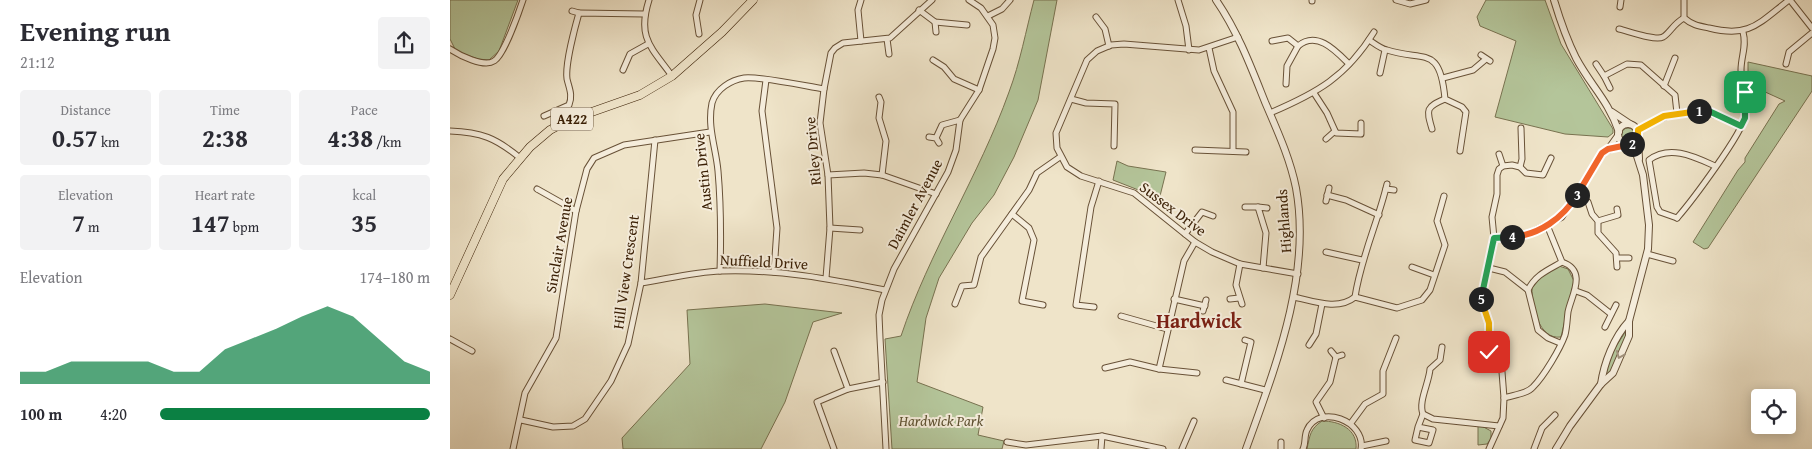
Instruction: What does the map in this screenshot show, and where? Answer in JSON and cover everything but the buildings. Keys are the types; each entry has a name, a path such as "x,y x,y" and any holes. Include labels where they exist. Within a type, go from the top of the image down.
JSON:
{"main road":[{"name":"A422","path":"450,295 503,179 520,158 550,130 569,120 640,95 672,76 722,32 753,0"}],"street":[{"path":"450,49 485,64 494,62 501,53 523,0"},
{"path":"649,0 644,14 644,32 648,44 672,76"},
{"path":"698,34 696,15 700,0"},
{"path":"861,0 858,10 861,41"},
{"path":"889,54 887,39 894,35 932,0"},
{"path":"969,0 976,3 988,16 1002,9 1010,0"},
{"path":"1178,0 1186,26 1189,50"},
{"name":"Highlands","path":"1216,0 1238,37 1289,162 1296,189 1300,226 1298,274 1294,297 1246,449"},
{"path":"1396,0 1410,4 1426,0"},
{"path":"1554,0 1560,20 1577,59 1612,112 1620,140 1626,144 1640,161"},
{"path":"1620,7 1622,0"},
{"path":"1684,0 1684,18 1691,24 1725,32 1743,32 1786,1 1812,28"},
{"path":"920,10 935,22 967,25"},
{"path":"572,11 580,13 644,14"},
{"path":"544,116 568,105 570,91 564,79 580,13"},
{"name":"Daimler Avenue","path":"886,449 879,316 885,290 894,269 948,172 956,150 960,120 979,90 995,38 993,25 988,16"},
{"path":"1096,17 1105,29 1109,46"},
{"path":"1619,29 1657,38 1664,37 1675,22 1684,18"},
{"path":"935,22 936,32"},
{"path":"960,24 960,31"},
{"path":"1270,113 1314,93 1333,80 1349,64 1374,32"},
{"path":"1678,225 1677,218 1699,192 1745,118 1746,108 1741,66 1745,47 1743,32"},
{"path":"1786,64 1789,52 1812,33"},
{"path":"954,304 962,286 974,285 979,261 1012,214 1037,173 1060,156 1056,132 1087,60 1097,51 1109,46 1124,44 1189,50 1209,48 1238,37"},
{"path":"1272,41 1288,38 1298,46"},
{"name":"Riley Drive","path":"826,278 830,228 828,175 820,123 824,89 835,48 843,43 887,39"},
{"path":"1369,40 1385,50 1422,55 1435,64 1443,78 1445,99"},
{"path":"1286,84 1290,74 1287,66 1298,46 1303,42 1323,42 1349,64"},
{"path":"623,70 630,54 648,44"},
{"path":"1209,48 1214,71 1233,112 1233,151"},
{"path":"1380,73 1385,50"},
{"path":"1443,78 1473,70 1486,58"},
{"path":"1664,86 1670,77 1675,58"},
{"path":"933,60 944,67 954,79 979,90"},
{"path":"1596,64 1610,88"},
{"path":"1604,76 1627,64 1641,65 1675,95 1677,113"},
{"name":"Austin Drive","path":"720,271 721,228 718,169 710,132 713,102 720,89 732,82 745,78 824,89"},
{"path":"766,80 762,111 777,228 774,272"},
{"path":"1314,93 1327,112 1335,131 1340,134 1361,134"},
{"path":"879,98 881,102 879,118 886,142 882,176"},
{"path":"1071,99 1086,103 1115,104 1114,146"},
{"path":"1432,129 1428,116 1430,105 1445,99 1462,107 1466,112 1460,151"},
{"path":"1556,449 1570,426 1601,384 1613,373 1628,336 1629,321 1647,254 1648,199 1640,161 1638,133 1631,125 1612,112"},
{"path":"1608,149 1636,141 1638,133 1664,116 1677,113 1711,112 1741,126"},
{"path":"929,137 937,141 942,124 960,120"},
{"path":"1361,123 1361,134 1365,139"},
{"path":"1494,238 1524,236 1562,216 1577,195 1596,161 1608,149 1625,125 1631,125"},
{"path":"1520,167 1522,159 1521,128"},
{"path":"450,131 470,132 488,136 520,158"},
{"path":"1326,139 1335,131"},
{"name":"Sinclair Avenue","path":"514,449 525,393 556,338 576,210 588,169 594,158 624,145 710,132"},
{"name":"Hill View Crescent","path":"520,420 553,427 573,426 585,420 611,381 628,344 641,283 655,140"},
{"path":"1195,150 1246,152"},
{"path":"1677,218 1660,212 1657,207 1649,160 1663,154 1683,153 1715,166"},
{"path":"1499,154 1504,166"},
{"name":"Sussex Drive","path":"1060,156 1067,167 1081,176 1134,193 1195,242 1212,252 1240,264 1298,274"},
{"path":"1489,449 1503,418 1504,398 1502,372 1489,352 1489,323 1481,299 1494,238 1492,217 1497,194 1496,182 1499,169 1504,166 1520,167 1526,173 1543,176 1550,158"},
{"path":"828,175 864,174 882,176 936,194"},
{"path":"1094,307 1076,305 1091,208 1099,181"},
{"path":"1294,297 1322,304 1344,304 1355,296 1362,260 1380,215 1386,186 1394,190"},
{"path":"1328,188 1327,198 1346,200 1380,215"},
{"path":"537,189 576,210"},
{"path":"1577,195 1588,202 1592,214 1598,221 1598,233 1616,253 1617,266"},
{"path":"1355,296 1398,308 1422,300 1430,290 1445,245 1437,221 1444,196"},
{"path":"1245,207 1267,208"},
{"path":"1258,207 1266,233 1264,268"},
{"path":"1598,221 1618,215 1617,209"},
{"path":"1185,234 1202,212 1213,216"},
{"path":"1012,214 1029,228 1034,240 1022,301 1043,305"},
{"path":"1504,398 1531,389 1546,372 1566,333 1568,312 1576,291 1577,281 1574,272 1562,262 1547,225"},
{"path":"830,228 860,230"},
{"path":"1159,369 1184,261 1195,242"},
{"path":"1326,252 1362,260"},
{"path":"1647,254 1673,261"},
{"path":"1617,258 1629,258"},
{"path":"1528,290 1532,281 1540,274 1562,262"},
{"path":"1240,264 1236,285 1242,304"},
{"path":"1412,267 1434,275"},
{"path":"1489,268 1505,272 1528,290 1538,330 1548,338 1560,343"},
{"name":"Nuffield Drive","path":"641,283 720,271 774,272 826,278 885,290"},
{"path":"1576,291 1587,295 1611,314"},
{"path":"1174,298 1204,309 1206,300"},
{"path":"1230,299 1239,298"},
{"path":"1309,345 1316,334 1322,304"},
{"path":"1605,327 1616,305"},
{"path":"1121,316 1167,328"},
{"path":"1383,394 1383,371 1396,338"},
{"path":"450,339 472,351"},
{"path":"1241,384 1251,342 1245,340"},
{"path":"1418,428 1423,414 1421,402 1429,385 1430,369 1440,360 1442,347"},
{"path":"834,351 848,389"},
{"path":"1331,351 1336,357"},
{"path":"1336,357 1342,356"},
{"path":"1316,402 1330,382 1336,357"},
{"path":"1105,368 1130,362 1159,369 1197,373"},
{"path":"1226,380 1265,390"},
{"path":"834,449 817,402 848,389 883,382"},
{"path":"1351,424 1365,404 1383,394 1390,396"},
{"path":"1311,396 1324,418"},
{"path":"1423,414 1433,419 1499,426"},
{"path":"1534,449 1542,428 1555,414"},
{"path":"1303,449 1307,430 1317,420 1324,418 1341,419 1351,424 1357,431 1361,448 1386,441"},
{"path":"1182,449 1194,421"},
{"path":"1101,449 1102,436"},
{"path":"1007,442 1036,447 1102,436 1159,448"},
{"path":"1059,442 1060,449"}],"green space":[{"path":"450,0 518,0 499,51 489,60 478,59 456,51 450,39"},
{"name":"Hardwick Park","path":"1034,0 1057,0 1038,100 1014,157 994,195 972,223 939,278 926,318 917,382 983,407 978,435 1004,441 1002,449 892,449 885,339 901,336 925,274 997,123 1016,70"},
{"path":"1486,0 1545,0 1561,44 1613,129 1613,133 1608,137 1565,134 1495,117 1516,41 1480,26 1477,17"},
{"path":"1748,62 1812,76 1812,91 1708,248 1704,249 1693,242 1738,170 1745,162 1745,158 1779,104 1785,101 1763,91 1748,88"},
{"path":"1625,128 1631,128 1635,135 1631,142 1625,142 1621,138 1621,132"},
{"path":"1117,161 1128,166 1166,172 1158,204 1146,193 1113,180"},
{"path":"1559,266 1568,269 1574,281 1561,337 1547,333 1542,327 1535,312 1532,288 1542,276"},
{"path":"765,304 842,313 813,322 785,402 761,449 623,449 622,438 690,364 687,310"},
{"path":"1628,328 1622,349 1609,375 1605,377 1607,364"},
{"path":"1322,421 1341,425 1351,431 1356,442 1356,449 1307,449 1311,433"},
{"path":"1478,424 1491,431 1491,439 1487,444 1478,445"}],"district":[{"name":"Hardwick","path":"1199,321"}],"route":[{"path":"1489,352 1489,323 1481,299 1494,238 1524,236 1562,216 1572,204 1602,153 1608,149 1633,143 1638,139 1638,130 1664,116 1696,111 1711,112 1741,126 1745,118 1745,92"}]}
